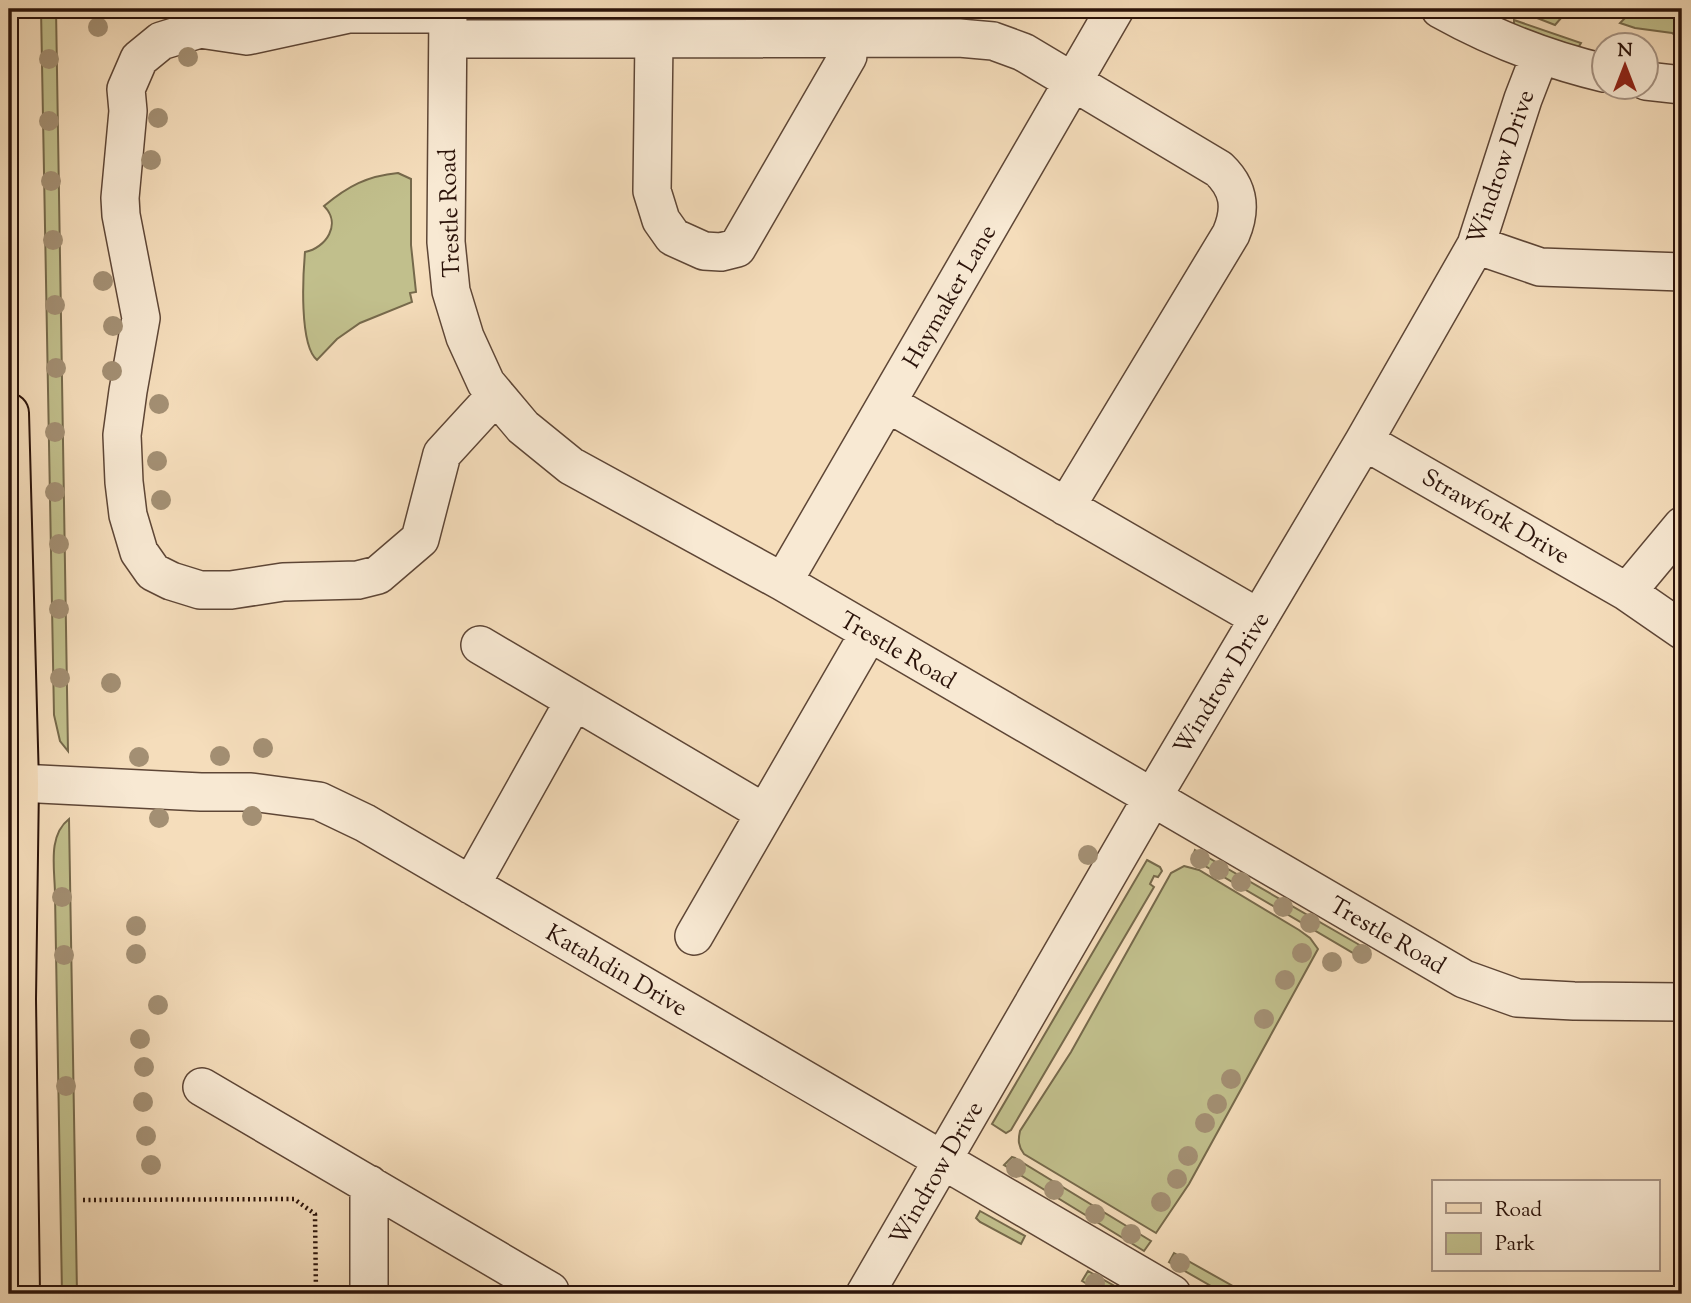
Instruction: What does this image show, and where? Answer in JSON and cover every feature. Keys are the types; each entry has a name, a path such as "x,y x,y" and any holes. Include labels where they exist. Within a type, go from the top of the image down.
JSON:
{"main road":[{"path":"9,412 16,999 15,1264"}],"street":[{"name":"Haymaker Lane","path":"783,582 1115,9"},
{"path":"1440,9 1498,39 1540,55 1590,69"},
{"path":"496,395 442,454 420,539 378,575 358,580 283,582 231,590 200,590 153,572 139,552 128,515 122,435 142,318 120,198 128,111 126,89 139,59 161,41 200,29 247,36 349,14 654,39 960,38 993,41 1023,52 1219,169 1230,179 1237,193 1239,211 1231,234 1066,506"},
{"name":"Trestle Road","path":"448,21 446,242 451,291 465,337 486,383 523,427 571,466 783,582 1464,979 1517,998 1574,1002 1682,1002"},
{"path":"654,39 652,191 661,220 673,237 704,251 721,252 737,248 848,56 848,39"},
{"name":"Windrow Drive","path":"865,1294 1476,245 1540,55"},
{"path":"1660,82 1682,85"},
{"path":"1476,245 1540,267 1682,272"},
{"path":"887,403 1259,618"},
{"name":"Strawfork Drive","path":"1364,441 1627,592 1682,630"},
{"path":"1627,592 1682,526"},
{"path":"694,936 869,633"},
{"path":"480,645 765,813"},
{"path":"471,885 574,701"},
{"name":"Katahdin Drive","path":"14,782 201,792 251,792 319,801 365,823 1172,1294"},
{"path":"202,1087 550,1291 548,1294"},
{"path":"369,1184 369,1294"}],"path":[{"path":"83,1200 294,1199 315,1214 316,1294"}],"green space":[{"path":"41,9 56,9 68,751 60,741 54,715"},
{"path":"1514,9 1559,9 1562,17 1555,25"},
{"path":"1634,9 1682,9 1682,51 1677,50 1676,36 1672,33 1620,23"},
{"path":"1514,20 1581,43 1575,53 1514,33"},
{"path":"398,173 411,179 411,245 416,292 410,293 412,302 360,323 337,339 317,360 311,352 305,325 305,252 319,246 329,234 332,220 324,206 358,183"},
{"path":"69,819 77,1294 62,1294 54,864 58,835"},
{"path":"1195,850 1370,951 1365,960 1195,860"},
{"path":"1147,860 1162,871 1158,877 1154,876 1150,884 1154,887 1011,1130 1006,1133 992,1124"},
{"path":"1184,866 1199,870 1299,930 1310,938 1318,949 1189,1184 1156,1233 1024,1154 1019,1137 1020,1131 1071,1052 1171,873"},
{"path":"1012,1157 1151,1241 1144,1251 1004,1165"},
{"path":"980,1211 1025,1236 1021,1244 980,1222 976,1218"},
{"path":"1174,1253 1247,1294 1225,1294 1169,1262"},
{"path":"1088,1271 1127,1293 1104,1294 1082,1281"}]}
